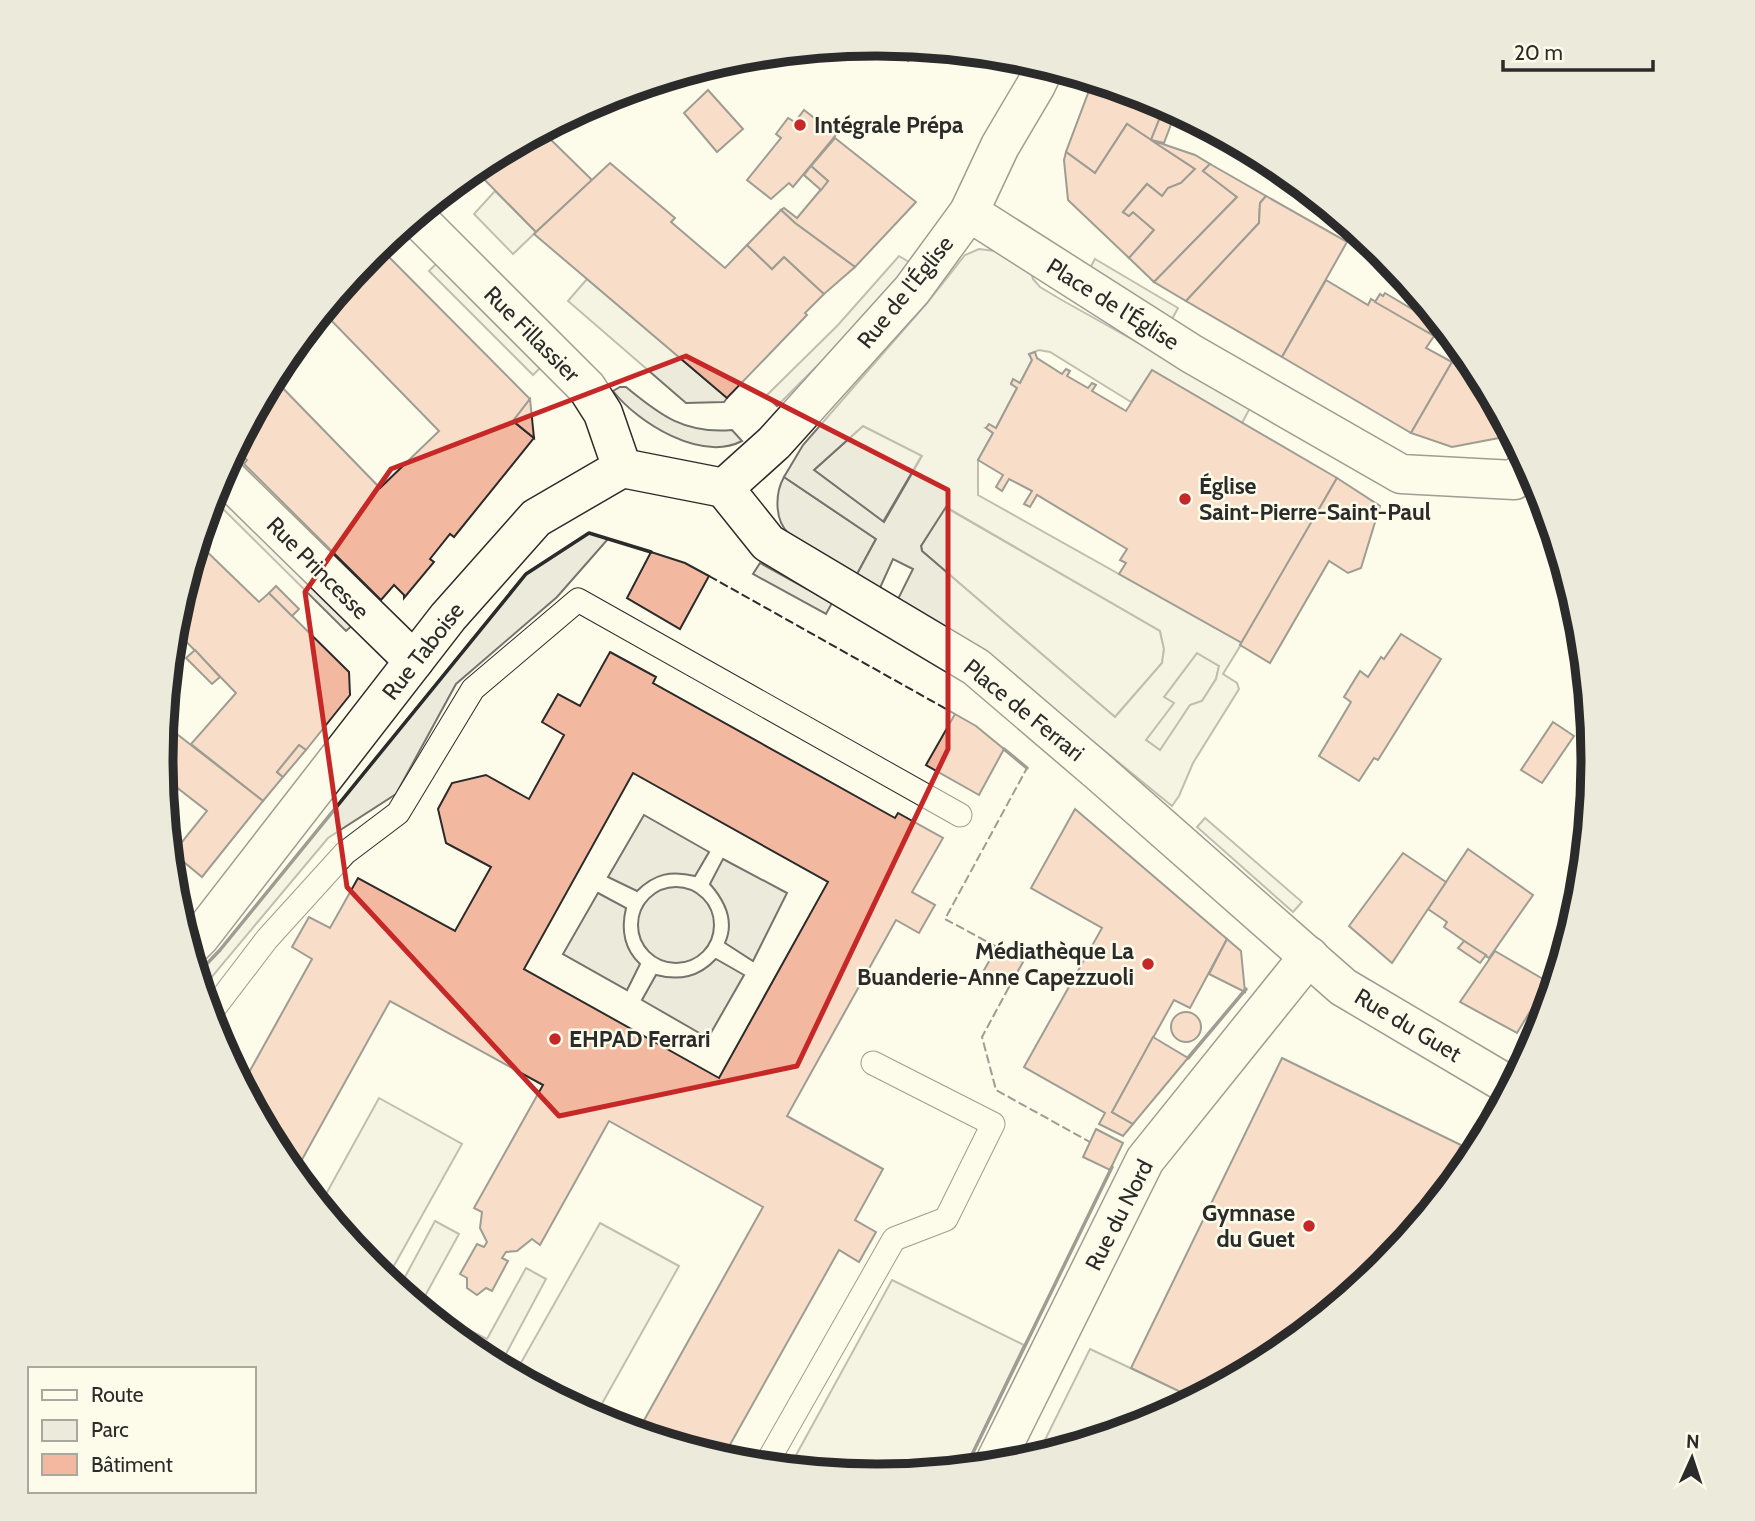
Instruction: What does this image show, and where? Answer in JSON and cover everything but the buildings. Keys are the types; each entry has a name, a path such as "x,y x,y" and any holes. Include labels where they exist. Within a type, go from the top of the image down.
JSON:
{"street":[{"name":"Rue de l'Église","path":"724,488 774,443 912,290 969,212 1000,146 1040,76"},
{"name":"Place de l'Église","path":"969,212 1259,394 1401,474 1522,478"},
{"name":"Rue Fillassier","path":"422,223 587,388 603,413 622,468"},
{"path":"622,468 724,488"},
{"name":"Rue Taboise","path":"196,941 448,617 536,519 622,468"},
{"name":"Rue Princesse","path":"231,482 414,661"},
{"name":"Place de Ferrari","path":"724,488 768,543 976,667 1309,956"},
{"name":"Rue du Guet","path":"1309,956 1343,987 1504,1082"},
{"name":"Rue du Nord","path":"999,1454 1145,1160 1309,956"}],"lane":[{"path":"217,1005 267,939 345,853 398,813 473,689 578,600 960,815"},
{"path":"771,1456 894,1239 946,1219 993,1124 873,1063"}],"highlighted area":[{"path":"686,356 948,490 948,749 797,1066 559,1116 347,887 305,592 391,469"}],"green space":[{"path":"495,191 536,232 513,254 474,214"},
{"path":"587,279 727,398 724,402 686,403 568,301"},
{"path":"626,387 674,421 701,429 732,430 742,441 726,446 708,447 672,436 624,403 613,391"},
{"path":"863,426 922,455 883,522 814,470"},
{"path":"784,477 876,539 856,576 804,545 784,528 778,514 778,506"},
{"path":"945,507 1160,631 1164,649 1162,663 1115,717 922,551 921,546"},
{"path":"589,533 608,539 557,597 456,684 396,794 328,838 208,982 204,967 525,574"},
{"path":"1197,653 1219,666 1216,679 1202,701 1190,705 1161,751 1146,740 1173,703 1164,697"},
{"path":"644,815 709,852 695,876 678,873 663,875 637,891 608,877"},
{"path":"723,859 787,893 753,961 725,943 729,919 720,897 710,884"},
{"path":"676,887 691,890 703,898 711,910 714,925 711,940 703,952 691,960 676,963 661,960 649,952 641,940 638,925 641,910 649,898 661,890"},
{"path":"598,893 626,908 625,938 630,952 640,964 627,990 563,954"},
{"path":"716,959 744,975 708,1038 642,1000 656,975 673,978 689,976 703,970"},
{"path":"379,1098 462,1144 391,1270 325,1196"},
{"path":"435,1221 459,1234 424,1299 403,1281"},
{"path":"600,1223 679,1266 600,1407 519,1367"},
{"path":"526,1268 546,1279 504,1358 460,1327 487,1339"},
{"path":"892,1280 1024,1345 970,1459 878,1465 794,1460"}],"shaded area":[{"path":"979,249 995,251 1031,272 1040,287 1251,406 1242,423 1152,370 1131,402 1050,352 1039,350 1029,354 1032,360 1020,383 1013,380 1011,383 1017,388 996,428 986,428 993,433 978,460 978,495 1242,643 1223,674 1237,683 1239,689 1193,763 1172,806 986,654 897,601 913,569 893,559 879,590 856,576 876,539 784,477 803,445 927,303 965,255","holes":["863,426 922,456 884,522 814,470","946,507 1160,631 1164,649 1162,663 1115,717 922,551 921,546","1197,653 1219,666 1216,679 1202,701 1190,705 1160,750 1146,740 1174,703 1164,697"]},
{"path":"899,256 909,262 876,305 777,406 766,396 838,325"},
{"path":"1095,259 1178,308 1172,319 1089,270"},
{"path":"437,263 540,368 533,375 429,271"},
{"path":"225,495 355,623 346,631 221,507"},
{"path":"760,563 832,603 826,614 753,574"},
{"path":"1205,818 1302,902 1293,912 1197,827"},
{"path":"1090,1349 1185,1394 1104,1428 1042,1445"}],"fence":[{"path":"709,576 955,714"},
{"path":"997,947 945,919 1027,768"},
{"path":"1009,987 982,1037 996,1090 1090,1142"}],"wall":[{"path":"204,967 526,574 589,533 651,552"},
{"path":"1004,749 1027,768"},
{"path":"1188,1058 1246,989"},
{"path":"970,1459 1112,1167"}],"place":[{"name":"Intégrale Prépa","path":"800,125"},
{"name":"Église Saint-Pierre-Saint-Paul","path":"1185,499"},
{"name":"Médiathèque La Buanderie-Anne Capezzuoli","path":"1148,964"},
{"name":"EHPAD Ferrari","path":"555,1039"},
{"name":"Gymnase du Guet","path":"1309,1226"}]}
